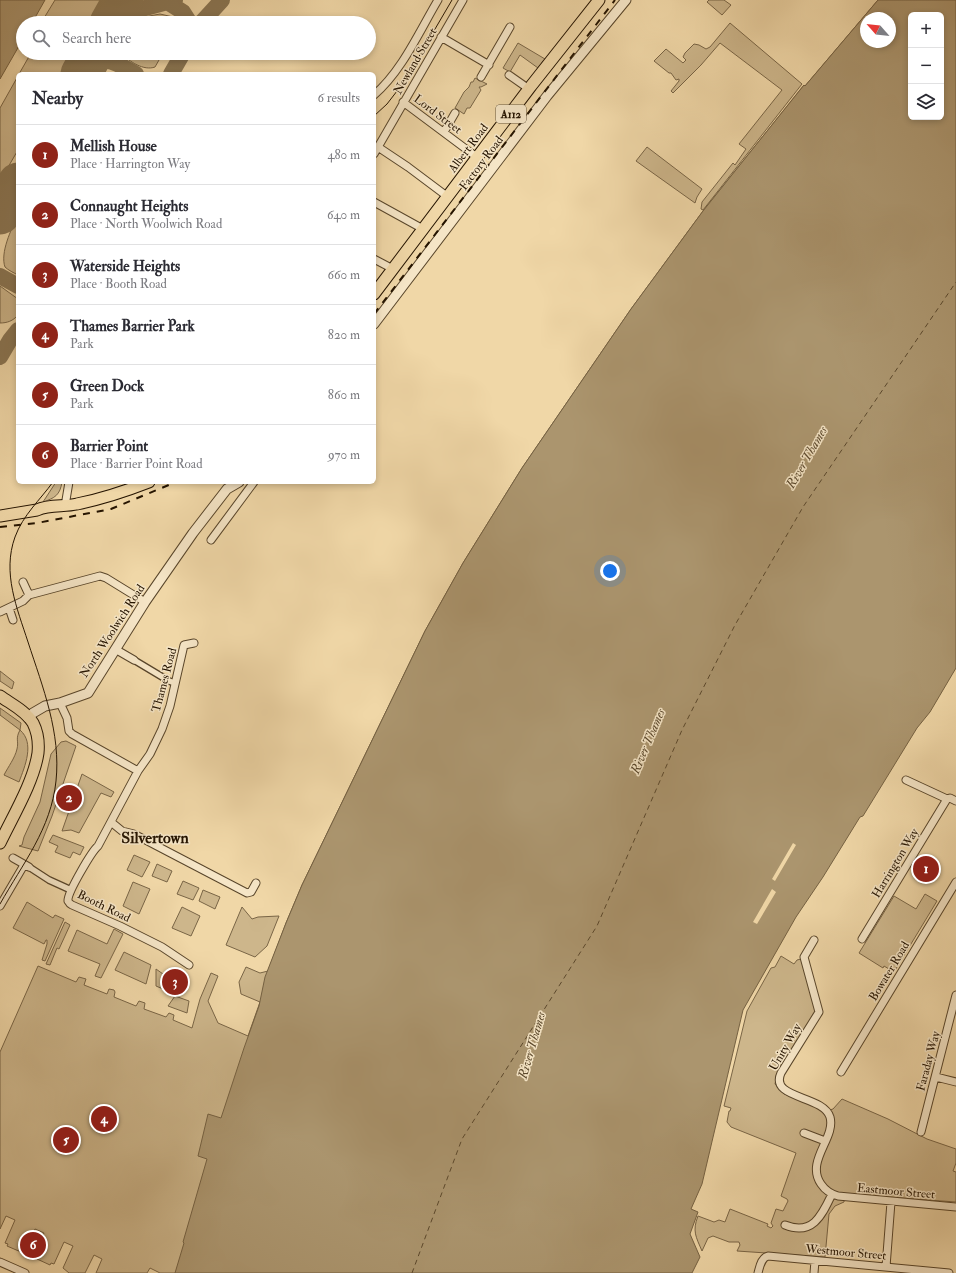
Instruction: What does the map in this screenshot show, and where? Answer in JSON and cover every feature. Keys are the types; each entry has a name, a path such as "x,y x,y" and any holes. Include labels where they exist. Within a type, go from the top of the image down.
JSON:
{"main road":[{"name":"Albert Road","path":"376,291 529,89 599,0"},
{"path":"0,516 37,510 43,507 65,506 104,498 143,484"},
{"path":"0,696 28,718 32,723 37,736 38,754 26,788 0,843"}],"street":[{"path":"376,94 395,73 438,0"},
{"name":"Newland Street","path":"376,150 463,0"},
{"name":"Factory Road","path":"376,321 547,96 626,0"},
{"path":"481,77 510,27"},
{"path":"441,37 489,65"},
{"path":"508,74 529,89"},
{"name":"Lord Street","path":"404,102 478,158"},
{"path":"444,132 455,113"},
{"path":"378,147 448,197"},
{"path":"376,203 423,229"},
{"path":"376,260 392,269"},
{"path":"65,506 69,484"},
{"name":"North Woolwich Road","path":"28,718 33,713 45,706 60,703 88,693 145,602 193,533 227,489 236,484"},
{"path":"211,540 253,484"},
{"path":"0,612 23,601 30,595 100,576 106,578 145,602"},
{"path":"23,582 30,595"},
{"path":"9,608 13,620"},
{"name":"Thames Road","path":"111,822 138,771 150,754 162,729 170,706 184,645 194,643"},
{"path":"115,649 169,681 175,683"},
{"path":"60,703 68,718 69,731 72,734 138,771"},
{"path":"906,780 947,799 950,798 956,800"},
{"name":"Harrington Way","path":"862,939 947,799"},
{"path":"111,822 122,831 134,834 248,893 251,892 256,882"},
{"name":"Booth Road","path":"111,822 71,890 68,900 69,903 162,947 188,965"},
{"path":"13,858 49,880 71,890"},
{"path":"0,906 26,866"},
{"name":"Bowater Road","path":"841,1072 956,882"},
{"name":"Unity Way","path":"814,940 804,957 819,1012 781,1073 779,1082 783,1089 817,1103 827,1111 830,1122 817,1163 816,1174 822,1186 833,1195"},
{"name":"Faraday Way","path":"921,1132 954,1012 956,995"},
{"path":"936,1077 956,1082"},
{"path":"804,1132 825,1141"},
{"path":"785,1225 798,1228 810,1226 822,1215 833,1195"},
{"name":"Eastmoor Street","path":"833,1195 891,1202 956,1207"},
{"path":"886,1267 891,1202"},
{"name":"Westmoor Street","path":"758,1273 762,1260 764,1257 768,1256 949,1273"},
{"path":"814,1273 815,1261"},
{"path":"0,1262 25,1273"}],"shaded area":[{"path":"55,0 104,0 95,16 45,16"},
{"path":"709,0 724,0 731,5 722,15 707,2"},
{"path":"878,0 886,12 868,12"},
{"path":"160,14 169,16 149,16"},
{"path":"860,21 860,48 863,48 279,1273 160,1273 150,1268 147,1273 96,1273 102,1259 94,1255 85,1273 69,1273 63,1268 73,1246 64,1242 54,1264 51,1263 50,1265 37,1259 34,1255 44,1233 35,1229 25,1251 22,1250 21,1252 7,1246 8,1244 5,1243 15,1220 6,1216 0,1229 0,1052 38,966 76,982 79,977 86,979 84,985 107,994 109,989 114,990 114,997 136,1006 139,1001 145,1003 144,1009 166,1017 169,1013 174,1015 173,1020 192,1028 200,999 211,973 218,976 208,1001 218,1023 248,1036 260,1002 241,994 239,982 246,967 260,973 268,971 302,885 425,631 463,563 522,468 631,309 703,211 804,85 805,86"},
{"path":"730,23 802,84 703,210 701,209 702,202 733,163 735,165 746,149 739,144 782,90 720,43 701,65 673,93 671,91 679,79 676,80 671,73 654,61 666,49 683,63 686,60 683,57 685,53 694,44 706,49 710,47"},
{"path":"518,43 545,59 538,68 520,55 510,72 503,68"},
{"path":"27,60 69,60 62,72 20,72"},
{"path":"129,60 159,60 155,67 151,68 137,65"},
{"path":"475,78 487,84 479,87 481,90 470,108 467,108 464,114 455,108 464,92"},
{"path":"16,80 16,153 0,181 0,108"},
{"path":"647,147 702,189 695,203 636,161"},
{"path":"16,220 16,274 5,267 4,261 5,248"},
{"path":"0,286 16,298 16,317 5,323 0,323"},
{"path":"55,484 62,484 60,490 54,497 43,502"},
{"path":"0,671 14,682 12,689 0,681"},
{"path":"0,708 21,723 20,730 0,715"},
{"path":"20,730 25,735 28,748 26,762 19,782 4,775 16,752"},
{"path":"66,741 76,746 52,816 38,851 19,846 22,845 24,837 40,802 51,754 61,742"},
{"path":"82,774 114,792 111,797 101,793 79,833 71,830 62,831"},
{"path":"53,835 84,847 80,855 73,852 70,858 55,852 58,846 49,842"},
{"path":"134,855 150,862 142,877 127,870"},
{"path":"157,864 172,871 167,882 152,876"},
{"path":"183,881 199,888 193,900 177,894"},
{"path":"133,882 150,889 139,914 123,906"},
{"path":"203,890 220,897 215,909 199,901"},
{"path":"925,894 937,901 894,972 884,966 883,968 859,953 894,896 916,909"},
{"path":"27,902 53,918 55,915 64,919 45,961 42,960 47,940 44,944 13,928"},
{"path":"182,907 200,916 191,936 172,928"},
{"path":"242,907 252,919 258,917 279,916 267,946 255,957 226,945"},
{"path":"65,922 70,925 59,949 57,948 50,965 46,964"},
{"path":"114,929 123,934 101,978 95,976 100,964 68,951 77,930 107,944"},
{"path":"124,952 151,965 146,984 115,970"},
{"path":"781,956 794,964 797,960 801,959 816,1010 777,1075 775,1084 784,1094 817,1106 823,1112 833,1109 842,1099 888,1119 927,1139 956,1149 956,1163 953,1171 956,1172 956,1202 845,1194 844,1202 835,1206 829,1214 825,1257 737,1251 740,1245 739,1242 729,1242 713,1236 708,1238 702,1251 695,1230 698,1216 714,1222 719,1220 725,1222 730,1209 768,1224 767,1226 771,1228 773,1226 771,1223 776,1209 783,1211 788,1201 781,1196 796,1153 731,1127 727,1122 731,1108 724,1106 747,1011 771,968 775,967"},
{"path":"156,969 170,979 163,989 156,986"},
{"path":"175,996 189,1001 187,1013 168,1006"}],"water":[{"path":"0,0 45,0 36,16 16,16 16,51 0,79"},
{"name":"River Thames","path":"878,0 956,0 956,668 930,712 917,728 863,816 860,817 796,917 743,1010 702,1184 691,1209 698,1212 690,1234 700,1257 692,1273 175,1273 207,1159 198,1156 208,1114 221,1118 259,1006 265,977 286,923 302,885 425,631 463,563 522,468 631,309 703,211 804,85 805,86 860,21 860,48 896,48 896,12 868,12"}],"pier":[{"path":"793,843 796,845 775,881 772,879"},
{"path":"772,889 776,892 757,924 753,922"}],"ferry route":[{"path":"412,1273 462,1139 597,926 682,730 735,625 803,507 956,282"}],"taxiway":[{"path":"164,0 183,12 186,16"},
{"path":"120,16 175,0"},
{"path":"207,16 222,0"},
{"path":"172,72 179,60"},
{"path":"82,72 96,62 103,61 115,63 132,72"},
{"path":"0,276 16,285"},
{"path":"0,357 16,332"}],"runway":[{"path":"114,16 123,0"},
{"path":"82,72 89,60"},
{"path":"0,214 16,186"}],"tram line":[{"path":"376,114 387,104 404,82 452,0"},
{"path":"0,904 27,860 42,830 53,798 56,781 56,746 50,711 12,590 10,577 11,550 18,529 51,484"}],"railway":[{"path":"376,311 615,0"},
{"path":"0,527 37,523 111,509 171,484"}],"place":[{"name":"Connaught Heights","path":"69,798"},
{"name":"Mellish House","path":"926,869"},
{"name":"Waterside Heights","path":"175,982"},
{"name":"Thames Barrier Park","path":"104,1119"},
{"name":"Green Dock","path":"66,1140"},
{"name":"Barrier Point","path":"33,1245"}],"district":[{"name":"Silvertown","path":"155,837"}]}
